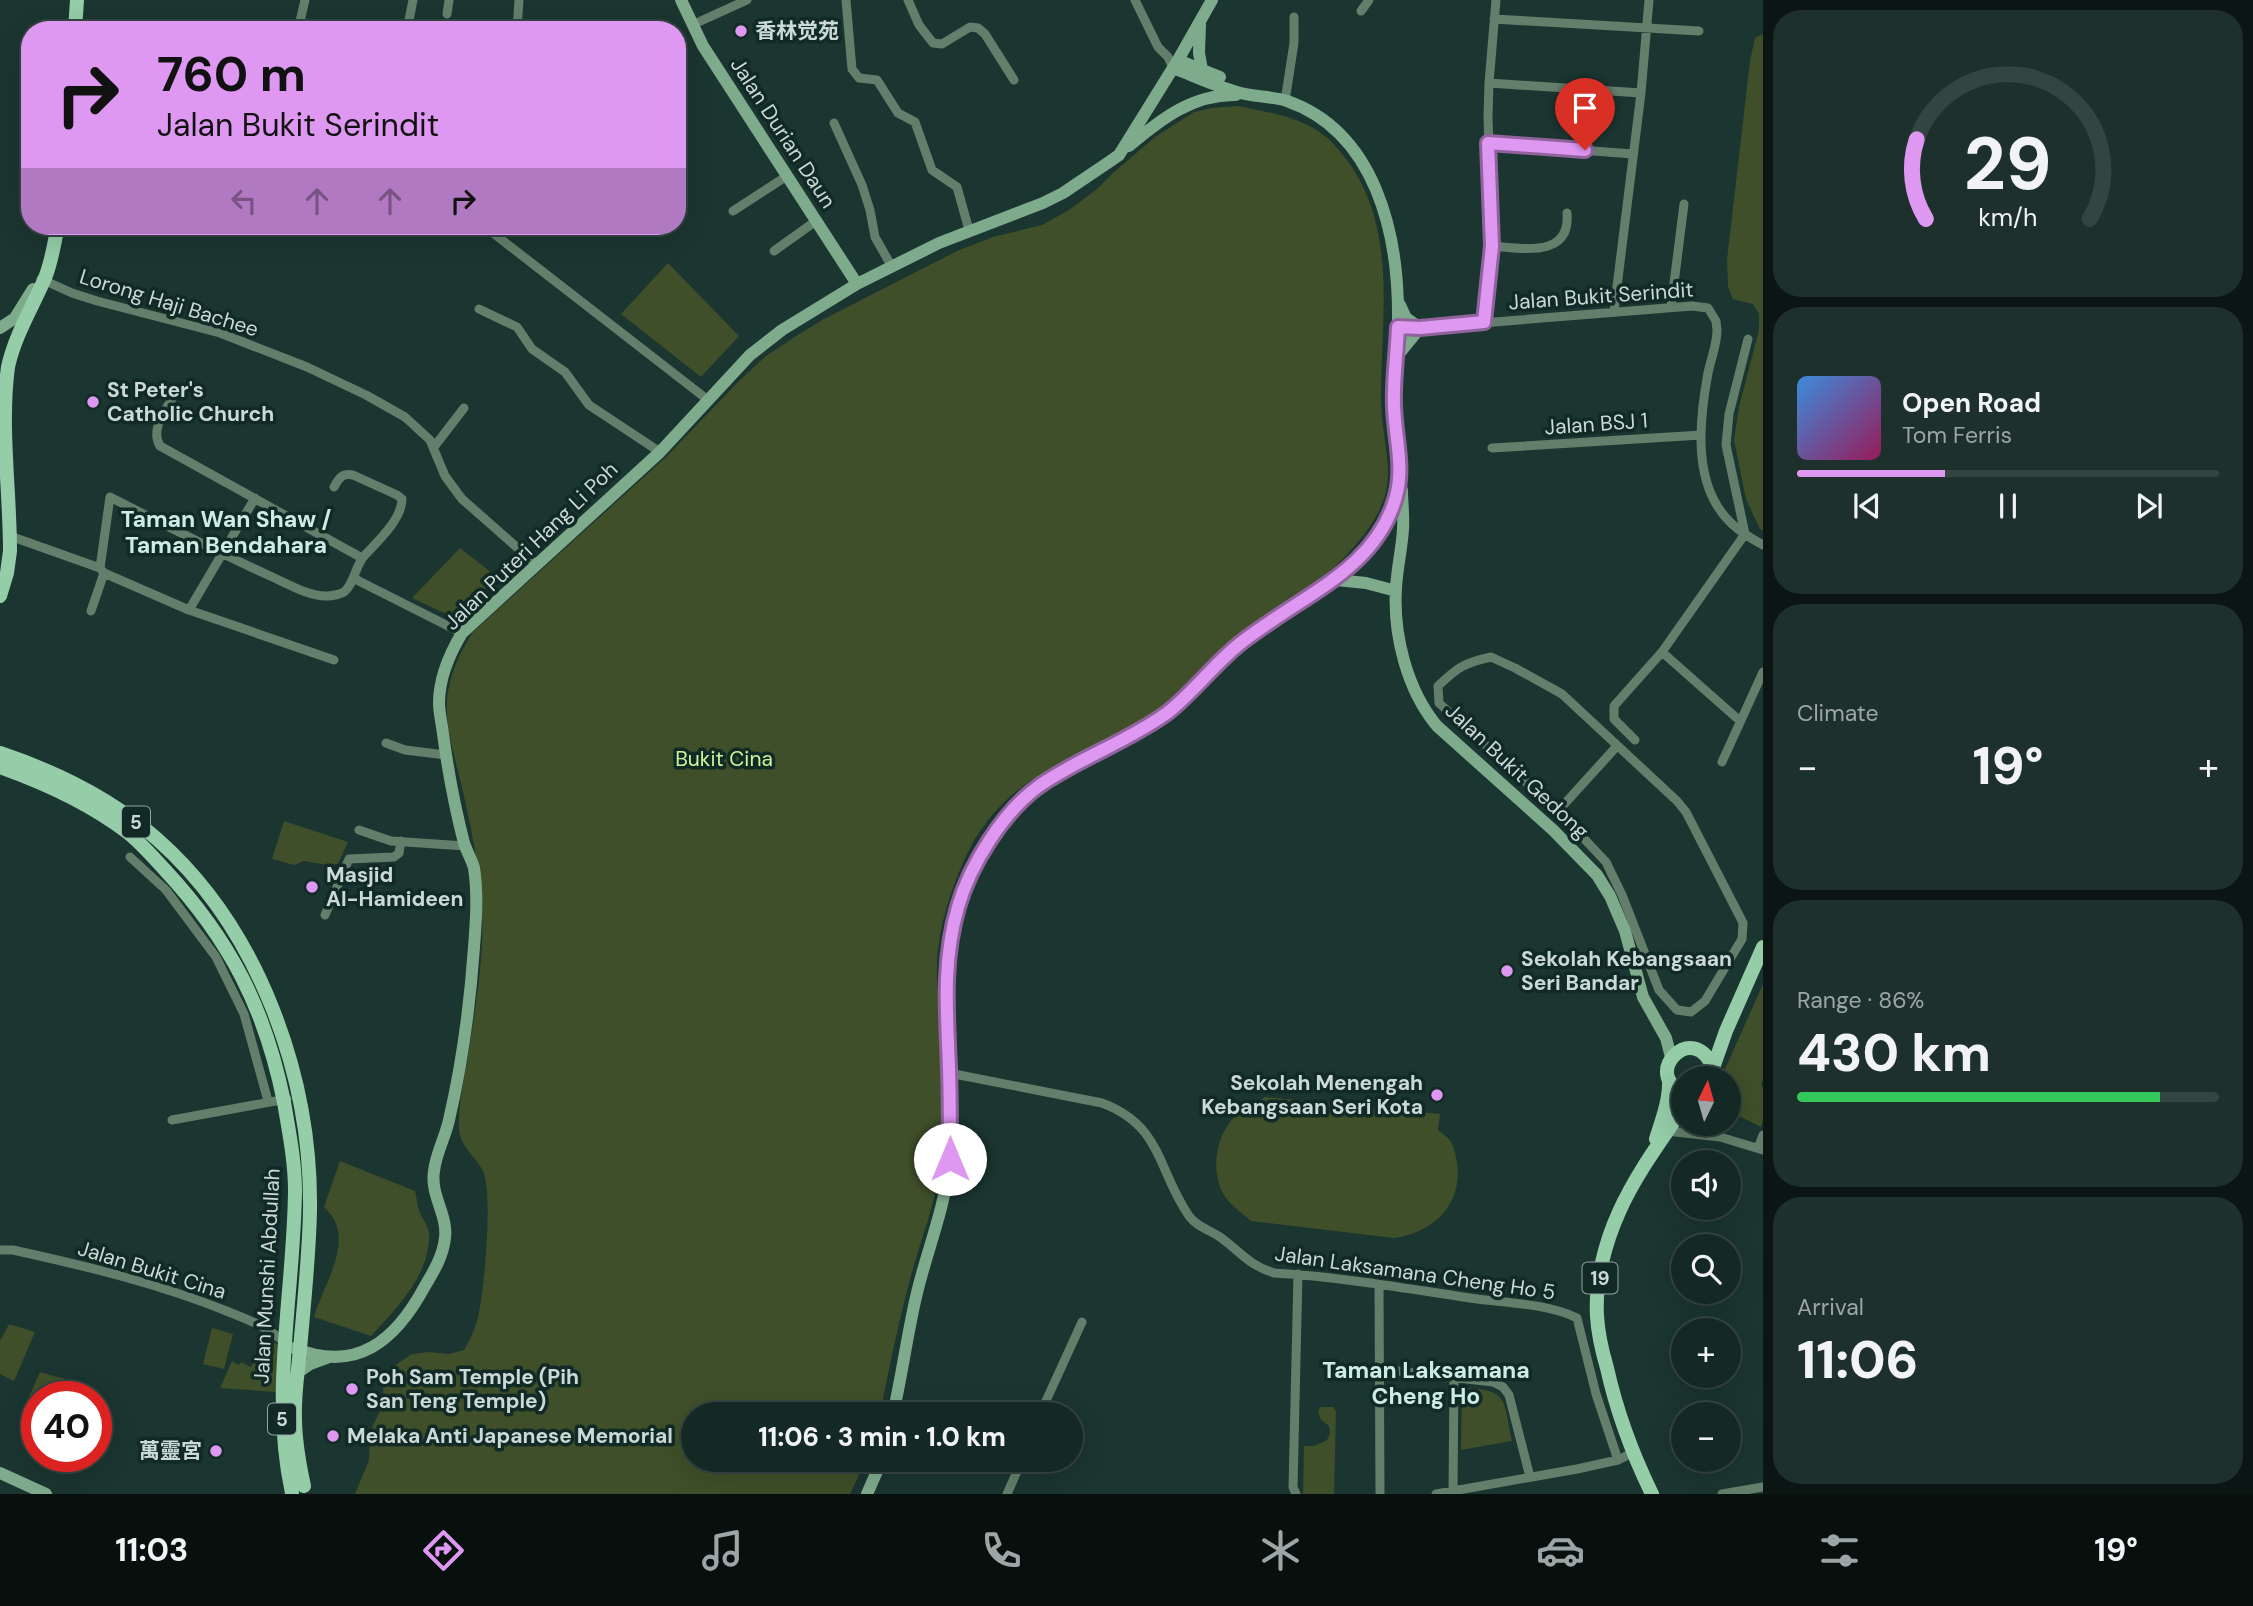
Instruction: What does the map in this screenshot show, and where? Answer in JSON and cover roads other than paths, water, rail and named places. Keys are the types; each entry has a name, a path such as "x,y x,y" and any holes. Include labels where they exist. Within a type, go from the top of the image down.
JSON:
{"main road":[{"path":"76,21 77,0"},
{"path":"0,596 7,573 10,536 3,409 4,363 44,275 57,235"},
{"name":"Jalan Munshi Abdullah","path":"0,753 43,768 107,801 157,838 218,907 250,959 291,1062 290,1131 295,1180 293,1347 297,1373 295,1417 301,1492"},
{"name":"Jalan Munshi Abdullah","path":"0,767 44,783 99,813 128,833 184,889 237,965 290,1098"},
{"path":"1714,1066 1726,1031 1763,947"},
{"path":"1651,1154 1669,1087 1667,1072 1671,1057 1714,1042 1726,1031"},
{"path":"1689,1049 1706,1055 1710,1066"},
{"name":"19","path":"1652,1494 1632,1453 1617,1411 1599,1339 1597,1294 1608,1240 1618,1213 1651,1154 1671,1125"},
{"name":"Jalan Munshi Abdullah","path":"293,1347 283,1375 282,1424 285,1459 301,1492"}],"street":[{"path":"300,21 304,0"},
{"path":"409,21 413,0"},
{"path":"447,14 449,0"},
{"path":"518,21 519,0"},
{"name":"Jalan Durian Daun","path":"681,0 704,46 857,285"},
{"path":"692,25 747,0"},
{"path":"846,0 852,69 859,78 877,80 898,113 915,122 932,170 957,187 969,230"},
{"path":"908,0 919,25 933,43 942,44 970,27 978,28 985,34 1014,80"},
{"path":"895,1402 915,1301 946,1185 950,1159 946,972 958,906 968,880 996,832 1022,799 1040,786 1149,725 1189,693 1229,653 1267,624 1336,580 1371,546 1385,525 1401,476 1394,405 1398,301 1392,245 1383,210 1363,162 1349,143 1318,116 1285,100 1238,93 1173,62 1158,47 1135,0"},
{"name":"Jalan Puteri Hang Li Poh","path":"293,1347 329,1357 362,1354 372,1349 388,1338 413,1307 441,1258 446,1232 435,1196 433,1174 449,1123 462,1053 476,914 473,866 465,846 446,754 439,702 442,679 452,649 462,633 660,452 765,342 857,285 892,267 969,230 1063,193 1119,155 1212,0"},
{"path":"1361,11 1369,0"},
{"path":"1484,322 1492,246 1488,143 1489,83 1496,0"},
{"path":"1614,311 1641,93 1648,0"},
{"path":"1285,100 1294,43 1294,17"},
{"path":"1494,19 1699,31"},
{"path":"1200,20 1199,53 1202,70"},
{"path":"1173,62 1202,70 1254,95"},
{"path":"1489,83 1641,93"},
{"path":"1119,155 1157,122 1193,102 1224,94 1254,95"},
{"path":"834,123 862,184 875,237 892,267"},
{"path":"1488,143 1633,154"},
{"path":"733,211 787,176"},
{"path":"1671,307 1684,204"},
{"path":"1492,246 1547,248 1556,243 1562,234 1567,212"},
{"path":"774,251 816,221"},
{"path":"496,235 708,400"},
{"path":"0,328 15,318 44,275"},
{"name":"Lorong Haji Bachee","path":"44,275 72,293 220,333 307,367 405,417 424,433 434,447 445,476 462,499 537,565"},
{"path":"1398,301 1406,318 1420,328 1398,355"},
{"name":"Jalan Bukit Serindit","path":"1398,327 1420,328 1671,307 1708,308 1716,321 1717,340 1704,395 1701,435 1704,464 1711,494 1730,522 1763,545"},
{"path":"479,309 517,327 532,349 565,372 589,405 660,452"},
{"path":"1635,740 1614,719 1614,706 1662,652 1745,534 1726,445 1729,414 1748,339"},
{"path":"173,397 156,429 155,439 160,446 362,558"},
{"path":"434,447 464,408"},
{"name":"Jalan BSJ 1","path":"1492,448 1701,435"},
{"path":"91,611 102,571 110,497 222,554 304,591 328,597 344,592 362,558 377,545 394,519 402,499 353,475 341,476 334,487"},
{"name":"Jalan Bukit Gedong","path":"1401,476 1404,526 1396,591 1401,648 1411,683 1437,726 1540,817 1597,875 1611,896 1625,931 1643,997 1666,1038 1671,1057"},
{"path":"189,610 255,498"},
{"path":"10,536 102,571 189,610 334,660"},
{"path":"353,578 462,633"},
{"path":"1336,580 1366,583 1396,591"},
{"path":"1662,652 1740,720"},
{"path":"1491,657 1562,694 1686,812 1743,923 1742,939 1705,1001 1691,1012 1677,1010 1658,990 1622,895 1606,862 1558,811 1438,703 1438,686 1464,663 1491,657"},
{"path":"1721,762 1763,672"},
{"path":"386,743 405,750 446,754"},
{"path":"1553,830 1558,811 1617,746"},
{"path":"1540,817 1558,811"},
{"path":"359,830 380,839 465,846"},
{"path":"325,915 349,859 394,858 399,853 401,841"},
{"path":"130,857 166,890 216,957 244,1014 268,1101"},
{"name":"Jalan Bukit Gedong","path":"1666,1038 1689,1049"},
{"name":"Jalan Laksamana Cheng Ho 5","path":"949,1073 1102,1103 1121,1110 1136,1121 1150,1139 1190,1217 1200,1227 1220,1237 1248,1262 1261,1268 1275,1273 1564,1311 1577,1318 1596,1394 1618,1460"},
{"path":"172,1120 290,1098"},
{"path":"1667,1131 1720,1137 1760,1149 1763,1135"},
{"name":"Jalan Bukit Cina","path":"0,1250 13,1250 93,1268 207,1303 270,1331 293,1347"},
{"path":"1296,1494 1293,1487 1298,1274"},
{"path":"1379,1285 1380,1494"},
{"path":"1045,1402 1082,1322"},
{"path":"297,1373 310,1364 329,1357"},
{"path":"1380,1369 1493,1382 1507,1391 1530,1477"},
{"path":"1453,1491 1454,1377"},
{"path":"1436,1494 1618,1460 1632,1453"},
{"path":"867,1494 876,1472"},
{"path":"1007,1494 1017,1472"},
{"path":"0,1473 46,1494"},
{"path":"1722,1494 1763,1487"}],"place":[{"name":"香林觉苑","path":"741,31"},
{"name":"St Peter's Catholic Church","path":"93,402"},
{"name":"Masjid Al-Hamideen","path":"312,887"},
{"name":"Sekolah Kebangsaan Seri Bandar","path":"1507,971"},
{"name":"Sekolah Menengah Kebangsaan Seri Kota","path":"1437,1095"},
{"name":"Poh Sam Temple (Pih San Teng Temple)","path":"352,1389"},
{"name":"Melaka Anti Japanese Memorial","path":"333,1436"},
{"name":"萬靈宮","path":"216,1451"}],"district":[{"name":"Taman Wan Shaw / Taman Bendahara","path":"226,532"},
{"name":"Taman Laksamana Cheng Ho","path":"1426,1383"}],"park label":[{"name":"Bukit Cina","path":"724,759"}]}
